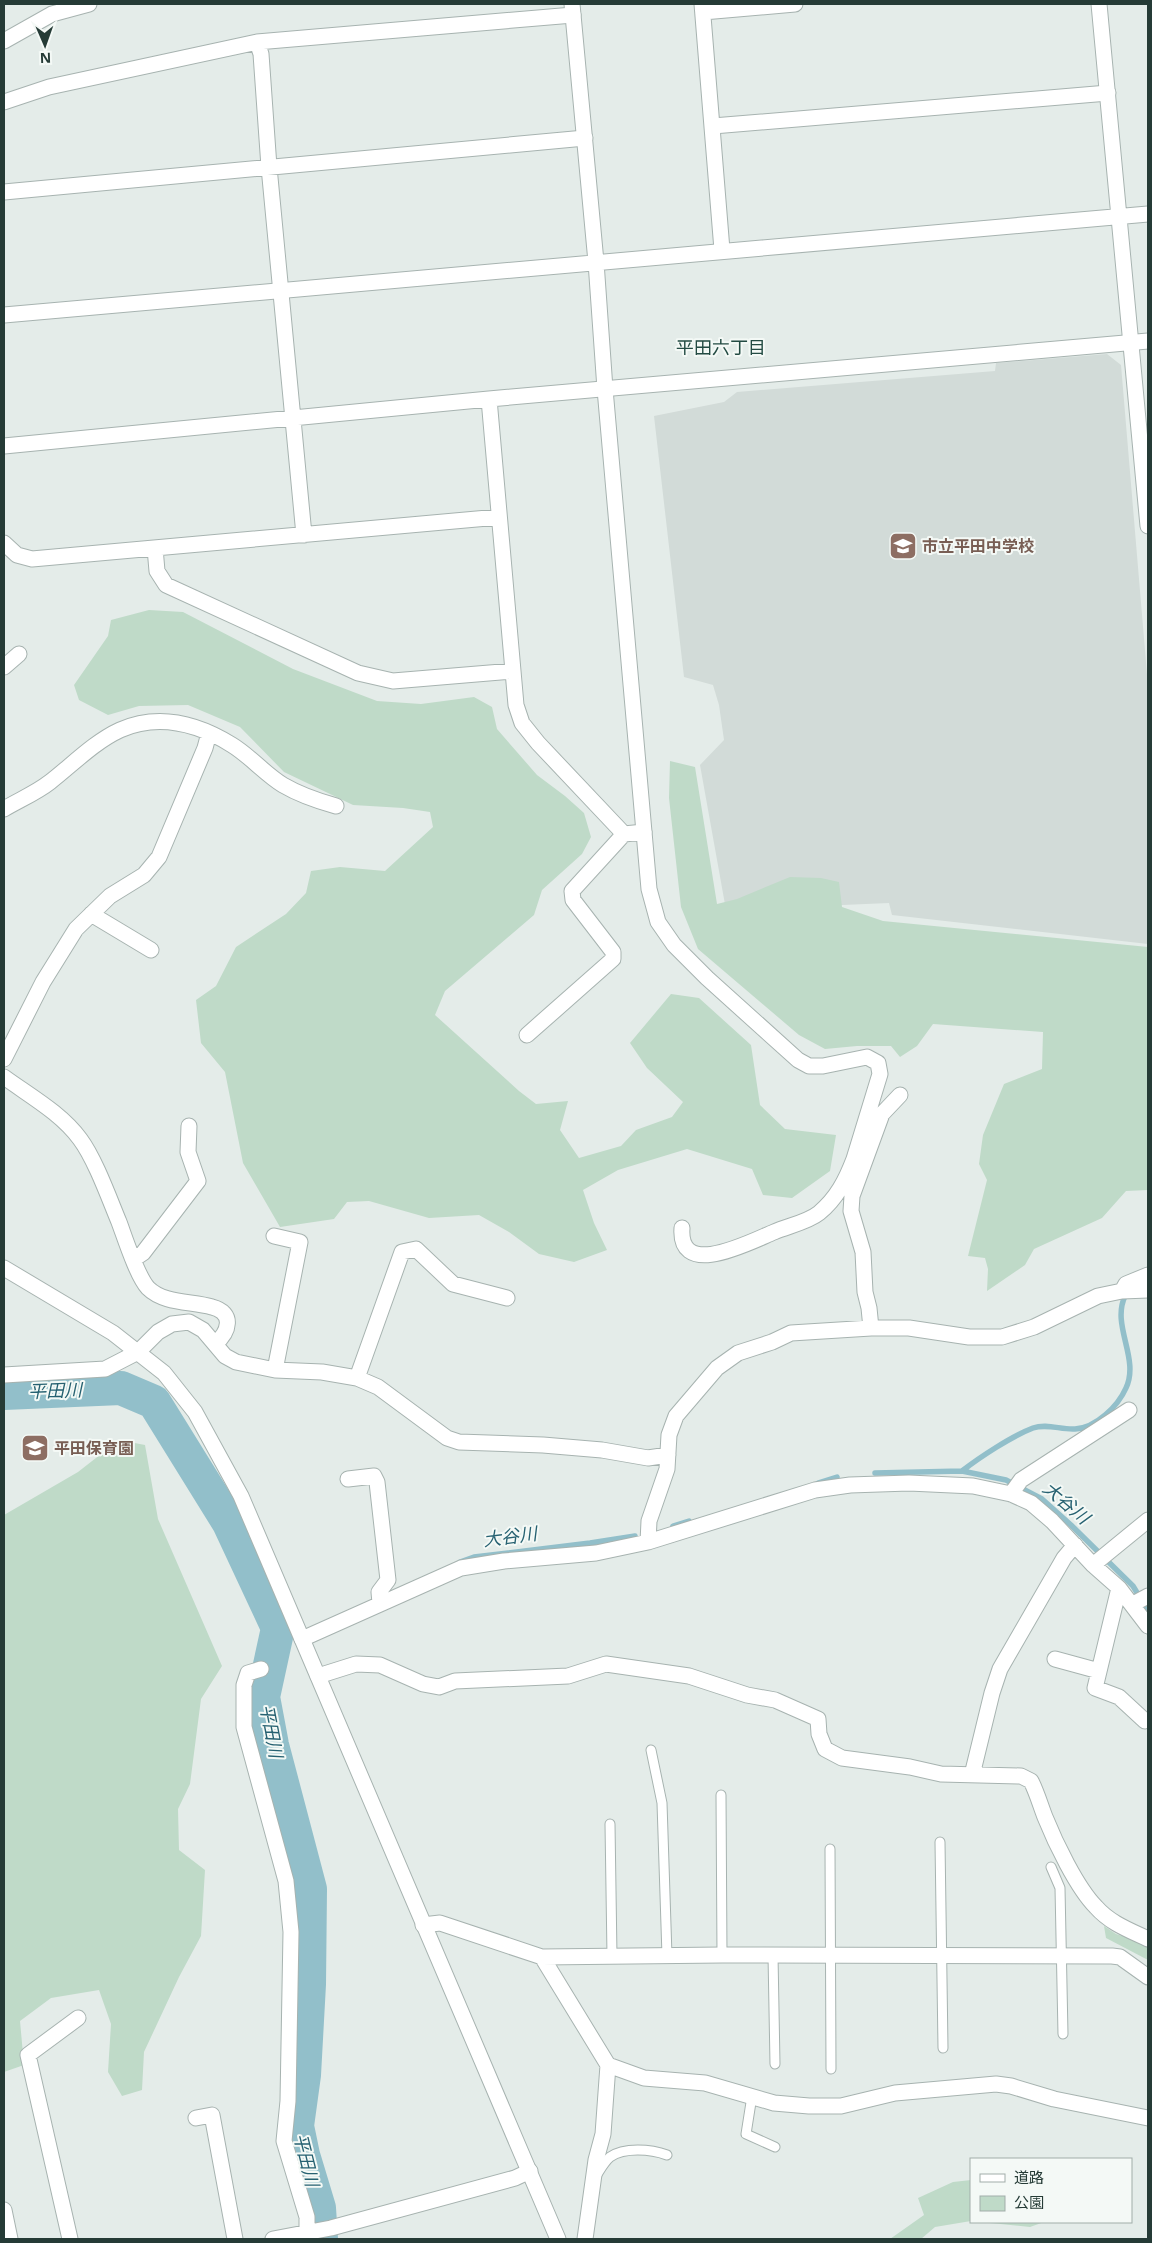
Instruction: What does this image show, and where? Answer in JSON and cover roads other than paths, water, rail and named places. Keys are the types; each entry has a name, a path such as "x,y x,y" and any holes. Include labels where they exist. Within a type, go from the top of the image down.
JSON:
{"street":[{"path":"4,41 49,9 89,4"},
{"path":"722,250 703,8 795,4"},
{"path":"1099,4 1131,343 1145,463 1148,526"},
{"path":"4,102 49,87 257,42 573,9 649,889 658,922 674,945 707,978 798,1060 809,1066 823,1066 867,1057 878,1063 880,1074 859,1160 851,1211 863,1252 865,1292 871,1328"},
{"path":"257,42 261,54 304,535"},
{"path":"713,126 1108,93"},
{"path":"4,192 585,138"},
{"path":"4,315 722,250 1148,214"},
{"path":"4,446 489,399 1148,342"},
{"path":"489,399 516,705 522,723 624,834"},
{"path":"4,543 16,554 32,559 499,517"},
{"path":"155,548 156,571 166,585 358,673 393,681 512,670"},
{"path":"4,668 19,654"},
{"path":"4,809 48,784 89,750 120,730 167,721 189,724 209,733 233,746 283,785 312,799 336,806"},
{"path":"4,1059 43,982 76,929 110,896 144,875 159,857 205,748 209,733"},
{"path":"527,1034 613,959 613,952 573,900 572,891 624,834 644,832"},
{"path":"91,914 151,950"},
{"path":"4,1077 61,1118 81,1139 104,1186 134,1259 148,1287 162,1297 214,1307 224,1314 228,1323 226,1335 216,1344"},
{"path":"682,1228 681,1240 688,1249 696,1254 711,1255 730,1250 818,1214 835,1198 859,1160 882,1114 900,1095"},
{"path":"134,1259 144,1254 198,1182 188,1152 188,1126"},
{"path":"274,1236 300,1242 275,1370"},
{"path":"357,1378 402,1252 416,1249 453,1284 507,1298"},
{"path":"4,1268 113,1333 164,1373 195,1412 217,1450 241,1496 558,2239"},
{"path":"1122,1291 1126,1284 1148,1274"},
{"path":"648,1542 649,1521 667,1469 669,1435 676,1416 717,1368 738,1353 772,1342 791,1333 871,1328 910,1328 969,1338 1002,1337 1034,1327 1098,1296 1122,1291 1148,1290"},
{"path":"4,1375 105,1370 138,1352 158,1332 172,1324 190,1322 203,1330 225,1356 236,1362 275,1370 322,1372 357,1378 378,1387 447,1438 459,1442 544,1445 602,1450 648,1458 668,1455"},
{"path":"302,1639 461,1568 504,1561 596,1554 648,1542 815,1490 850,1485 938,1483 1015,1488 1129,1410"},
{"path":"348,1479 374,1476 377,1482 388,1580 379,1592 380,1604"},
{"path":"1015,1488 1052,1521 1075,1546 1099,1559 1119,1588 1140,1600 1148,1626"},
{"path":"1099,1559 1148,1520"},
{"path":"972,1775 989,1702 1000,1669 1064,1558 1075,1546"},
{"path":"1119,1588 1095,1688 1118,1697 1145,1721"},
{"path":"1055,1659 1099,1671"},
{"path":"318,1676 356,1664 380,1665 423,1684 438,1687 454,1681 568,1676 606,1664 655,1670 689,1676 747,1695 775,1700 818,1719 818,1734 826,1749 842,1758 910,1767 941,1774 1020,1776 1031,1781 1075,1877 1095,1907 1120,1926 1148,1939"},
{"path":"261,1669 248,1673 244,1685 244,1727 286,1880 291,1932 288,2100 284,2141 307,2217 316,2232"},
{"path":"423,1925 440,1923 542,1957 1061,1955 1120,1957 1148,1977"},
{"path":"542,1957 608,2065 603,2134 593,2177 585,2239"},
{"path":"70,2239 28,2055 78,2018"},
{"path":"608,2065 644,2078 706,2083 774,2103 841,2106 895,2093 996,2084 1011,2086 1054,2099 1148,2118"},
{"path":"196,2118 212,2115 235,2239"},
{"path":"273,2239 316,2232 515,2178 530,2171"},
{"path":"4,2210 10,2239"}],"lane":[{"path":"651,1750 662,1803 667,1956"},
{"path":"721,1795 722,1955"},
{"path":"610,1824 612,1956"},
{"path":"940,1842 943,2048"},
{"path":"830,1849 831,2069"},
{"path":"1051,1867 1060,1888 1062,2034"},
{"path":"773,1955 775,2064"},
{"path":"752,2096 746,2134 776,2147"},
{"path":"593,2177 596,2176 608,2159 620,2152 657,2151 667,2154"}],"waterway":[{"path":"962,1471 996,1447 1033,1428 1044,1426 1070,1429 1083,1428 1091,1425 1112,1409 1126,1388 1129,1377 1130,1365 1121,1319 1125,1296"},
{"name":"平田川","path":"4,1393 121,1388 154,1402 229,1523 278,1628 263,1697 272,1745 310,1889 309,1984 304,2075 297,2126 303,2155 319,2208 321,2239"},
{"name":"大谷川","path":"875,1473 962,1471 1006,1480 1042,1499 1071,1525 1133,1586 1148,1611"},
{"name":"大谷川","path":"818,1483 837,1477"},
{"name":"大谷川","path":"673,1526 689,1521"},
{"name":"大谷川","path":"460,1562 474,1557 635,1536"}],"place":[{"name":"市立平田中学校","path":"903,546"},
{"name":"平田保育園","path":"35,1448"}],"district":[{"name":"平田六丁目","path":"721,348"}]}
